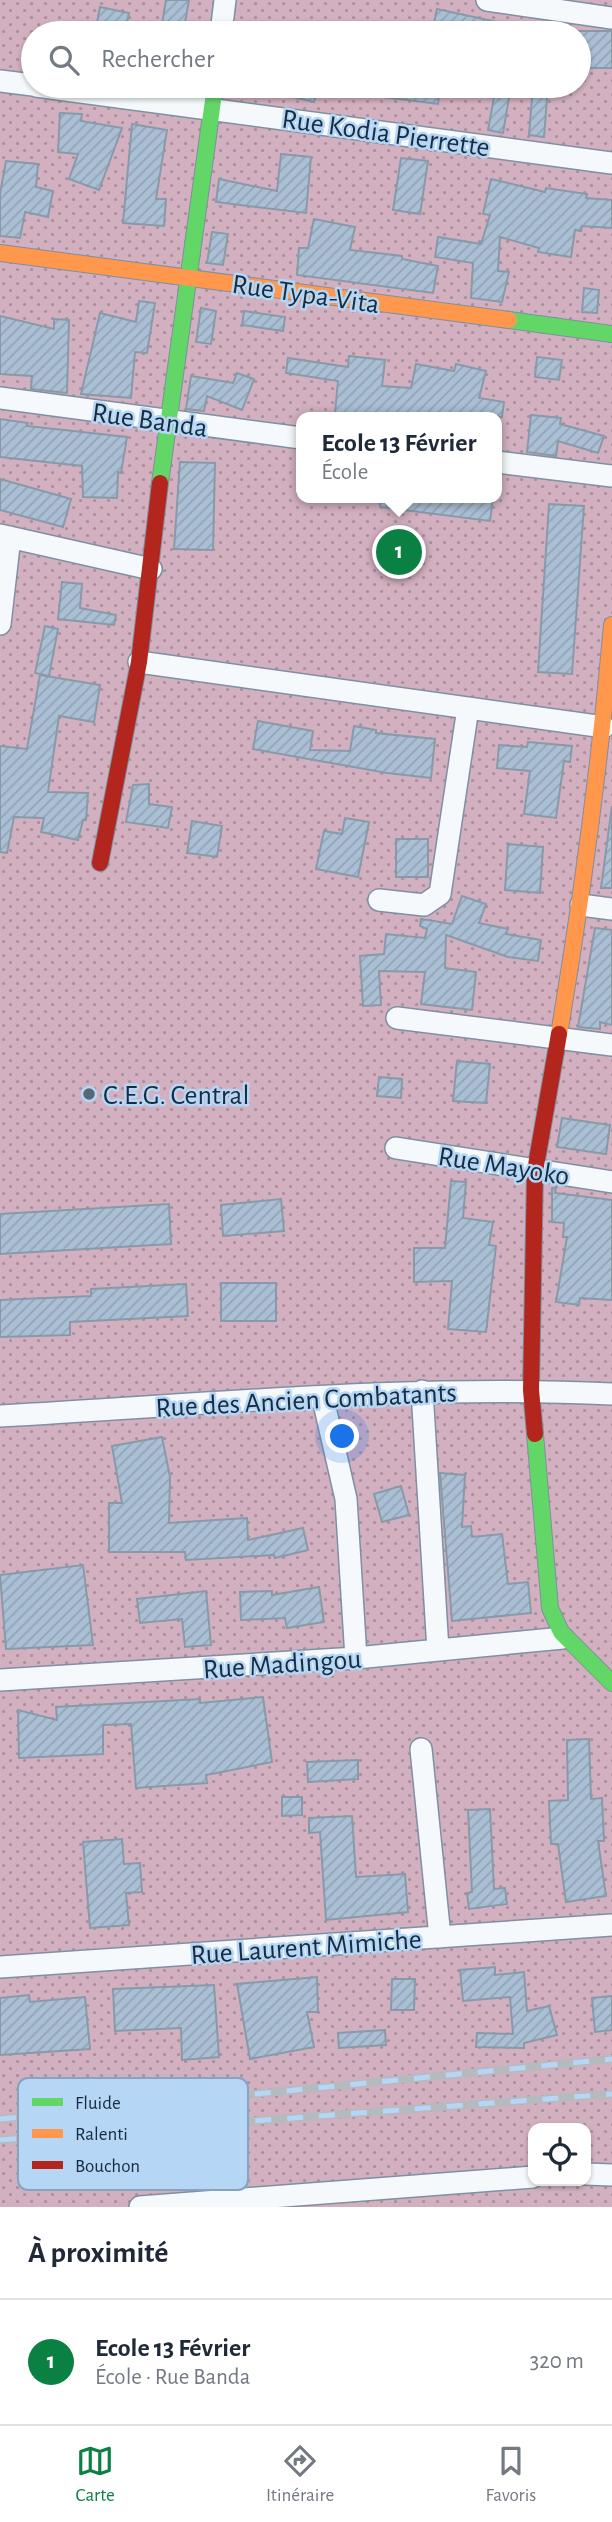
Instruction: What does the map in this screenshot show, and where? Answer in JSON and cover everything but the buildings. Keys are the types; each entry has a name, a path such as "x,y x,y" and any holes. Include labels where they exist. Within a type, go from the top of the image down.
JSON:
{"street":[{"path":"222,21 225,0"},
{"path":"486,0 612,18"},
{"name":"Rue Kodia Pierrette","path":"0,81 21,84"},
{"name":"Rue Kodia Pierrette","path":"131,98 612,163"},
{"path":"100,863 139,662 167,422 213,98"},
{"name":"Rue Typa-Vita","path":"0,253 612,334"},
{"name":"Rue Banda","path":"0,398 296,437"},
{"path":"502,463 612,476"},
{"path":"0,624 5,536 151,569"},
{"path":"612,625 604,727 606,763 535,1171 531,1390 550,1608 554,1626 563,1638 594,1658 612,1682"},
{"path":"139,662 604,727"},
{"path":"379,900 424,905 440,894 468,708"},
{"path":"581,905 612,909"},
{"path":"397,1018 612,1045"},
{"name":"Rue Mayoko","path":"396,1148 612,1182"},
{"name":"Rue des Ancien Combatants","path":"0,1416 323,1399 422,1391 531,1390 612,1394"},
{"path":"422,1391 438,1650"},
{"path":"323,1399 346,1499 356,1658"},
{"name":"Rue Madingou","path":"0,1680 356,1658 563,1638"},
{"path":"421,1749 440,1937"},
{"name":"Rue Laurent Mimiche","path":"0,1967 612,1925"},
{"path":"591,2174 612,2175"},
{"path":"140,2207 528,2177"}],"shaded area":[{"path":"0,0 612,0 612,2207 0,2207"}],"railway":[{"path":"248,2095 612,2059"},
{"path":"248,2121 612,2094"},
{"path":"0,2119 18,2117"},
{"path":"0,2140 18,2139"}],"traffic: fast":[{"path":"160,483 213,98"},
{"path":"509,320 612,334"},
{"path":"535,1434 550,1608 561,1632 612,1683"}],"traffic: slow":[{"path":"0,253 509,320"},
{"path":"559,1034 590,830 612,625"}],"traffic: jam":[{"path":"100,863 139,662 160,483"},
{"path":"535,1434 531,1390 535,1171 559,1034"}],"place":[{"name":"Ecole 13 Février","path":"399,552"},
{"name":"C.E.G. Central","path":"89,1094"}]}
